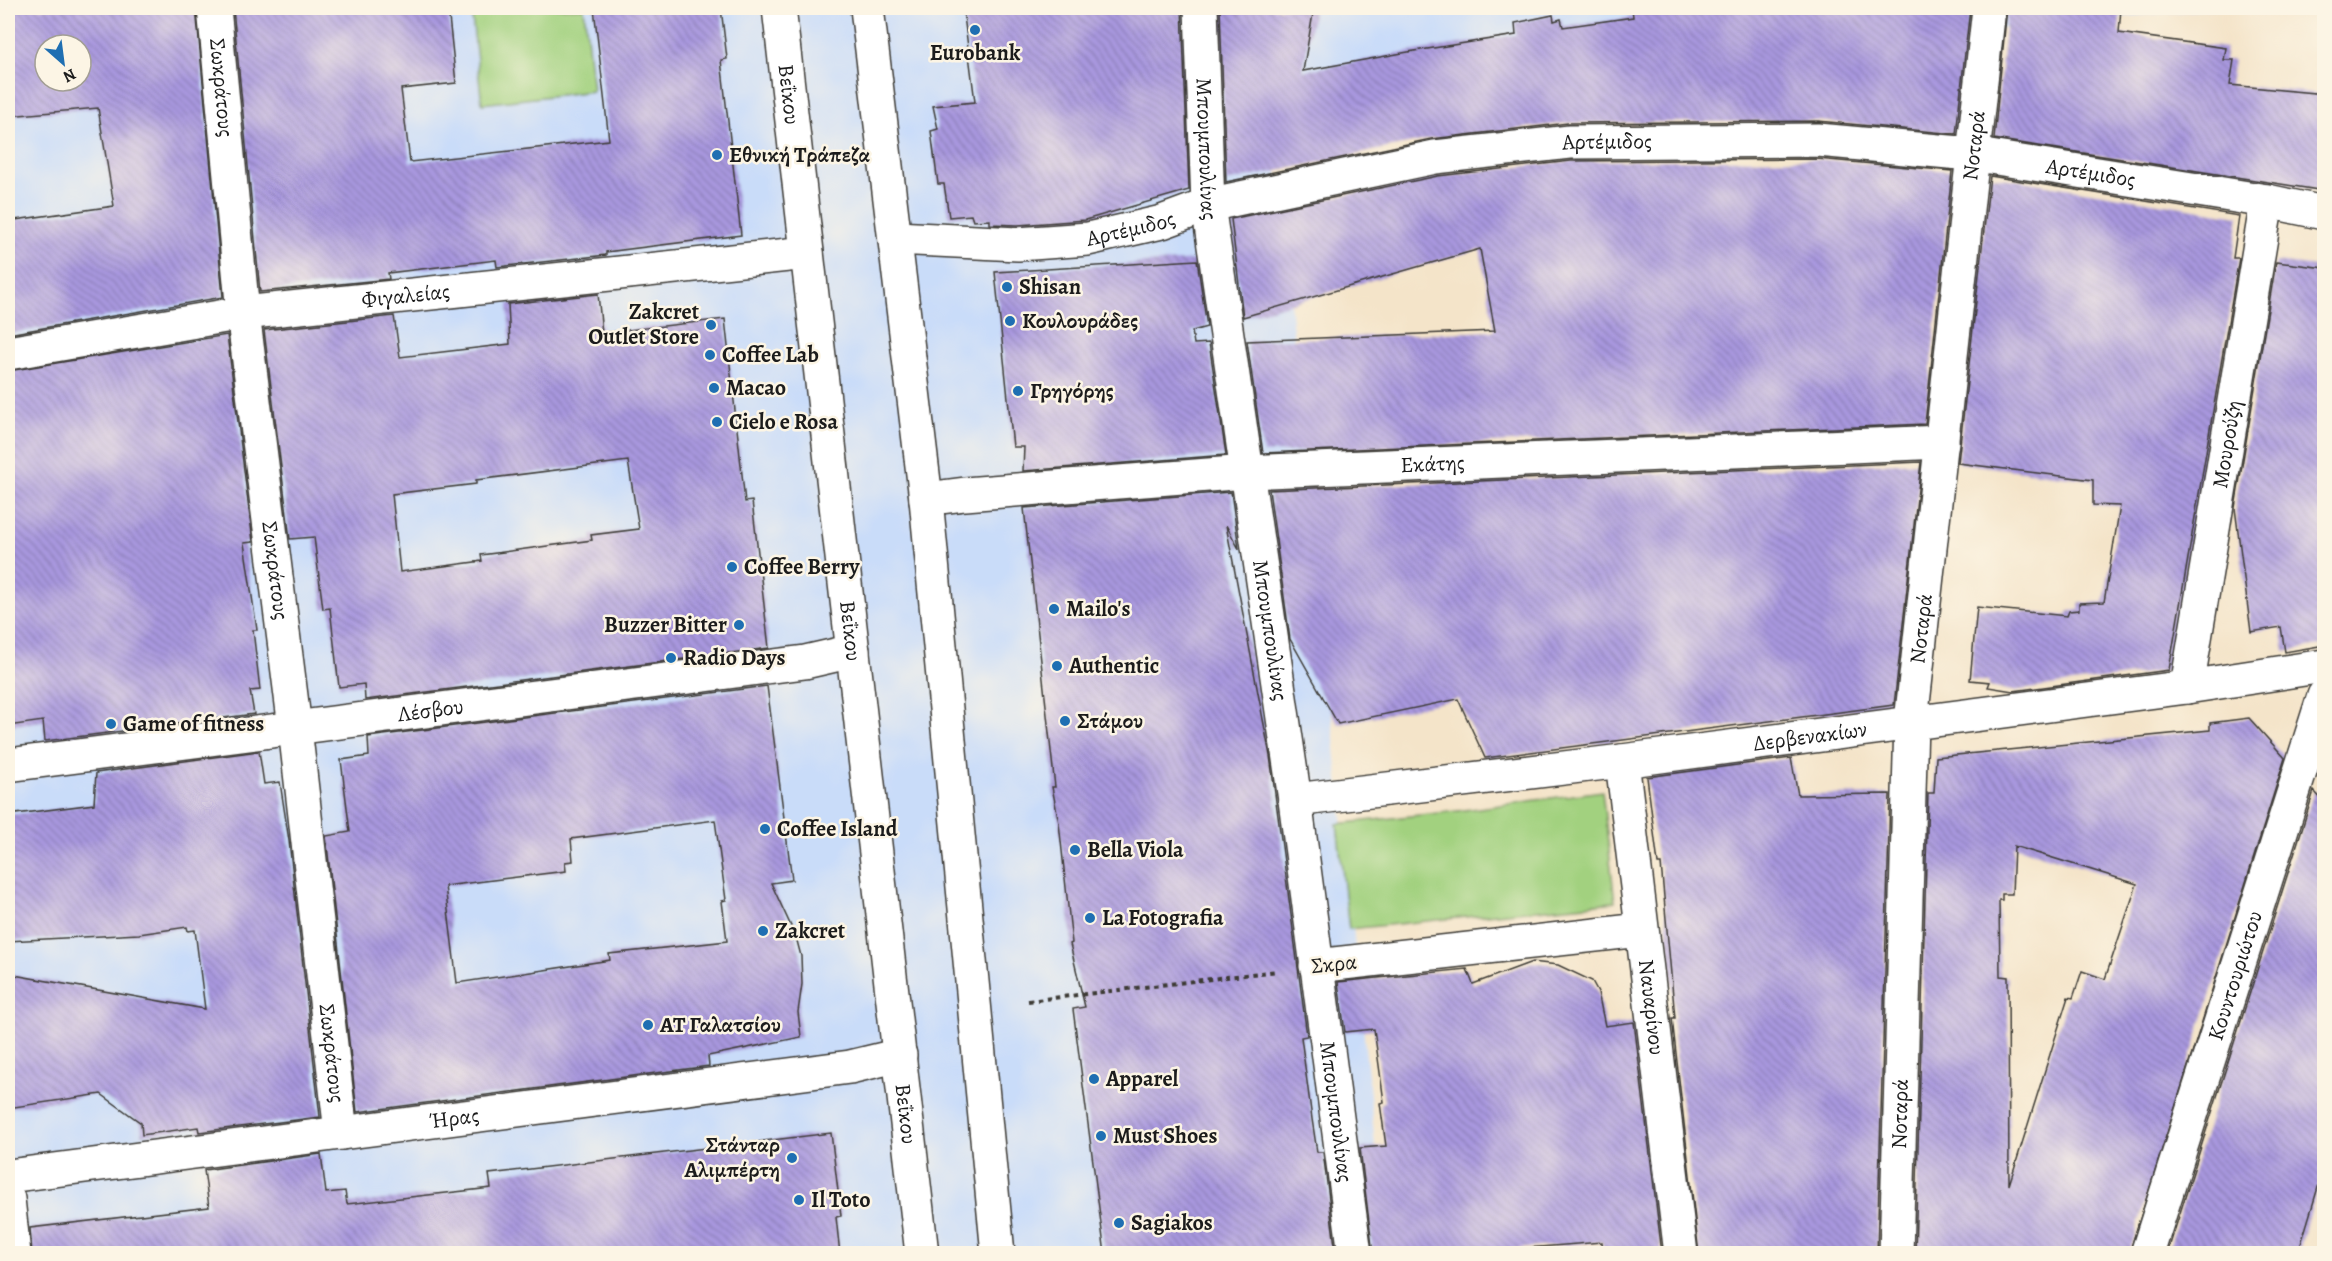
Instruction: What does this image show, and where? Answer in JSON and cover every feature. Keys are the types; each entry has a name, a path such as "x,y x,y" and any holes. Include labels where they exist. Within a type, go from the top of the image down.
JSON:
{"street":[{"name":"Σωκράτους","path":"214,8 243,313 295,728 341,1133"},
{"name":"Βεΐκου","path":"778,8 922,1254"},
{"path":"867,8 926,499 998,1254"},
{"name":"Μπουμπουλίνας","path":"1201,8 1208,205 1295,800 1355,1254"},
{"name":"Νοταρά","path":"1896,1254 1911,722 1971,154 1989,8"},
{"name":"Αρτέμιδος","path":"895,238 1018,244 1088,238 1162,222 1208,205 1435,157 1570,142 1818,140 1971,154 2267,201 2325,213"},
{"name":"Μουρούζη","path":"2187,687 2267,201"},
{"name":"Φιγαλείας","path":"8,353 243,313 807,253"},
{"name":"Εκάτης","path":"926,499 1247,472 1942,442"},
{"name":"Λέσβου","path":"8,765 806,662 853,651"},
{"name":"Δερβενακίων","path":"1295,800 2187,687 2325,666"},
{"name":"Κουντουριώτου","path":"2147,1254 2325,696"},
{"name":"Ναυαρίνου","path":"1622,760 1681,1254"},
{"name":"Σκρα","path":"1316,966 1641,930"},
{"name":"Ήρας","path":"8,1176 850,1067 900,1055"},
{"path":"8,1199 14,1254"}],"path":[{"name":"Σκρα","path":"1028,1001 1316,966"}],"shaded area":[{"path":"8,8 2224,8 1269,93 1386,1254 8,1253"}],"green space":[{"path":"471,8 584,8 593,91 482,104"},
{"path":"1602,791 1615,902 1349,929 1337,824 1457,811"}],"building":[{"path":"8,8 196,8 223,297 8,334 8,221 114,206 98,108 8,116"},
{"path":"233,8 448,8 456,83 401,89 410,162 609,140 594,8 721,8 727,59 721,60 741,235 606,252 606,255 497,267 496,260 388,273 389,279 260,292"},
{"path":"963,8 1182,8 1189,190 1085,220 1018,225 990,224 990,220 973,221 971,215 949,217 944,184 938,184 931,131 938,129 933,106 975,102"},
{"path":"1220,8 1314,8 1303,71 1516,35 1515,23 1553,15 1554,21 1561,19 1563,27 1633,17 1632,8 1970,8 1956,134 1818,121 1568,123 1431,139 1226,182"},
{"path":"2007,8 2121,8 2119,33 2226,48 2224,60 2234,60 2230,85 2325,94 2325,191 1994,139"},
{"path":"1817,159 1952,171 1925,424 1263,453 1247,341 1495,331 1480,249 1243,317 1231,219 1438,176 1571,161"},
{"path":"1990,176 2239,216 2233,258 2239,258 2169,670 2013,691 1988,687 1990,682 1970,680 1977,607 2067,616 2069,611 2079,610 2079,603 2104,602 2120,506 2093,505 2093,480 1958,463"},
{"path":"1197,260 1207,327 1192,331 1194,344 1209,343 1226,455 1023,471 1024,447 1013,447 995,272"},
{"path":"2276,262 2325,268 2325,645 2285,652 2281,627 2251,632 2235,508"},
{"path":"598,294 602,333 725,319 745,502 752,501 769,648 365,700 364,684 339,687 330,608 323,609 314,537 290,539 264,330 394,316 400,357 510,344 508,304","holes":["628,461 639,529 591,535 592,540 481,555 482,561 400,572 392,494 476,484 476,480"]},
{"path":"227,335 253,542 244,543 257,630 253,630 260,690 250,691 254,714 45,741 43,721 8,726 8,371"},
{"path":"1921,462 1894,705 1485,758 1458,699 1338,724 1290,639 1269,490"},
{"path":"1231,492 1239,549 1226,525 1270,756 1307,1036 1301,1037 1317,1152 1323,1152 1336,1254 1105,1254 1073,1009 1085,1007 1070,944 1072,943 1059,823 1052,787 1055,787 1024,508"},
{"path":"767,686 792,880 771,883 796,937 801,956 802,984 798,1012 801,1037 708,1056 709,1066 357,1112 326,836 350,832 341,760 369,756 368,737","holes":["715,820 726,900 722,901 727,941 609,954 610,960 457,983 445,886 566,871 565,862 573,861 571,839"]},
{"path":"2249,718 2285,758 2129,1254 1915,1254 1928,793 1934,793 1936,757 2210,730 2210,723","holes":["2014,846 2137,884 2105,979 2082,971 2073,998 2068,997 2009,1185 2008,977 2000,976 1999,900 2002,900 2002,894 2012,894"]},
{"path":"259,751 264,784 280,782 289,841 320,1117 199,1132 198,1127 142,1135 141,1123 101,1094 8,1108 8,974 205,1009 195,930 188,931 187,927 139,934 8,941 8,815 94,804 96,773"},
{"path":"1791,758 1798,795 1890,794 1877,1254 1699,1254 1672,1018 1675,1018 1661,864 1658,864 1647,777"},
{"path":"2314,791 2325,803 2325,1164 2298,1254 2167,1254"},
{"path":"1532,962 1558,965 1592,981 1598,992 1605,1026 1634,1022 1662,1254 1603,1254 1602,1242 1515,1249 1491,1254 1373,1254 1360,1148 1386,1146 1380,1103 1384,1102 1374,1029 1345,1032 1338,982 1467,969 1473,984"},
{"path":"831,1133 841,1216 836,1217 840,1254 32,1254 30,1228 209,1207 204,1170 321,1154 326,1193 345,1191 347,1204 491,1188 489,1174"}],"place":[{"name":"Eurobank","path":"975,30"},
{"name":"Εθνική Τράπεζα","path":"717,155"},
{"name":"Shisan","path":"1007,287"},
{"name":"Κουλουράδες","path":"1010,321"},
{"name":"Zakcret Outlet Store","path":"711,325"},
{"name":"Coffee Lab","path":"710,355"},
{"name":"Macao","path":"714,388"},
{"name":"Γρηγόρης","path":"1018,391"},
{"name":"Cielo e Rosa","path":"717,422"},
{"name":"Coffee Berry","path":"732,567"},
{"name":"Mailo's","path":"1054,609"},
{"name":"Buzzer Bitter","path":"739,625"},
{"name":"Radio Days","path":"671,658"},
{"name":"Authentic","path":"1057,666"},
{"name":"Στάμου","path":"1065,721"},
{"name":"Game of fitness","path":"111,724"},
{"name":"Coffee Island","path":"765,829"},
{"name":"Bella Viola","path":"1075,850"},
{"name":"La Fotografia","path":"1090,918"},
{"name":"Zakcret","path":"763,931"},
{"name":"ΑΤ Γαλατσίου","path":"648,1025"},
{"name":"Apparel","path":"1094,1079"},
{"name":"Must Shoes","path":"1101,1136"},
{"name":"Στάνταρ Αλιμπέρτη","path":"792,1158"},
{"name":"Il Toto","path":"799,1200"},
{"name":"Sagiakos","path":"1119,1223"}]}
